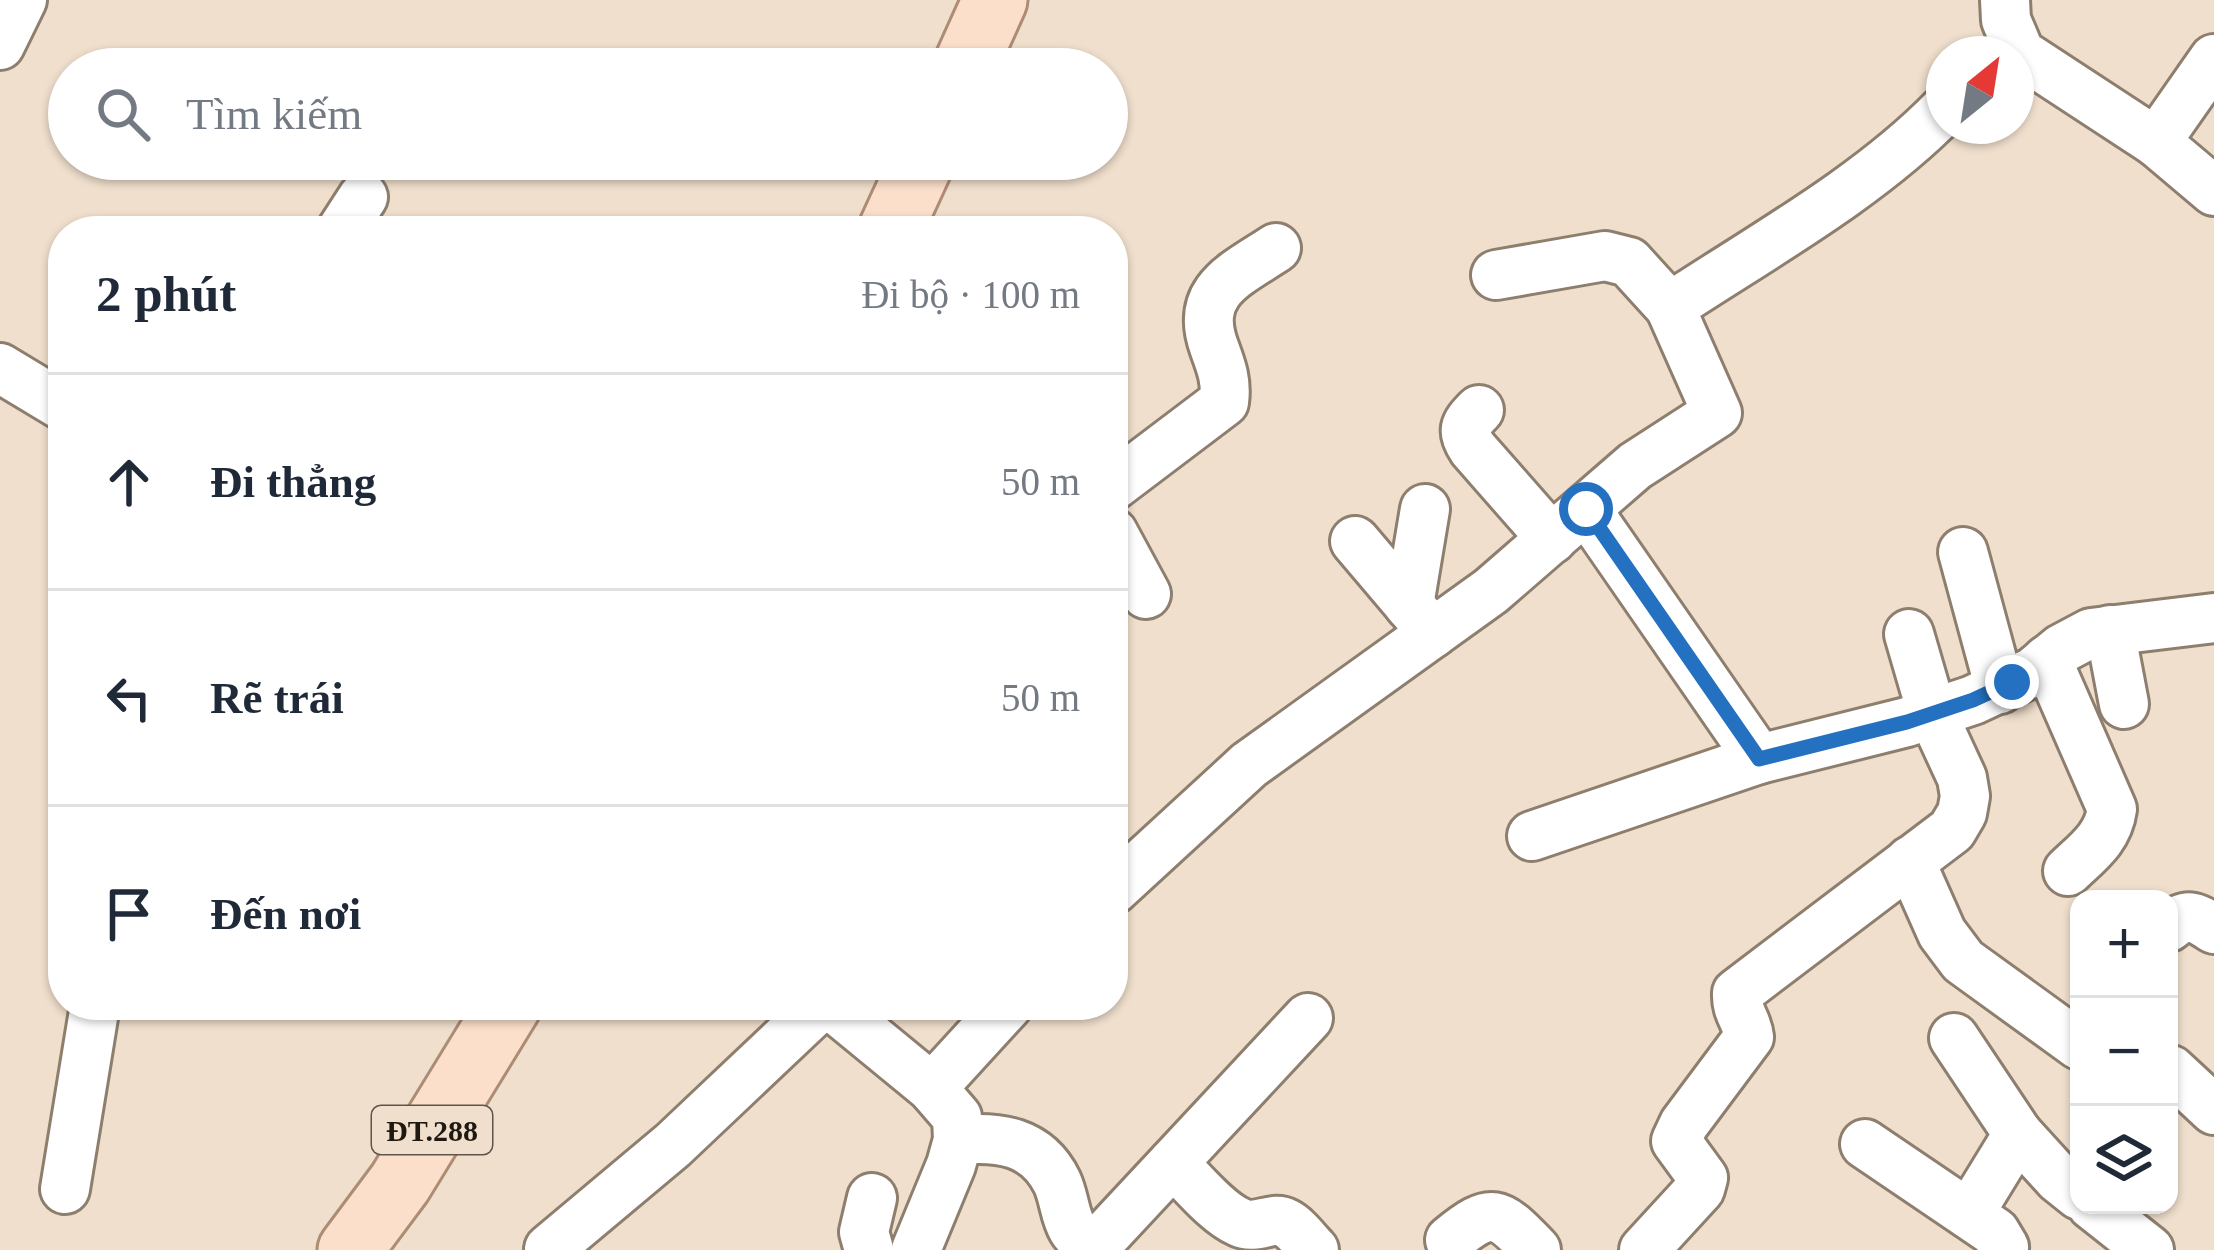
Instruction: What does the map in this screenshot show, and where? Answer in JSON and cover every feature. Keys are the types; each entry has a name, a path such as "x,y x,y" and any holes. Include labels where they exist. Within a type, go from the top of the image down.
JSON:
{"main road":[{"path":"973,48 995,0"},
{"path":"897,216 913,180"},
{"name":"ĐT.288","path":"350,1250 400,1183 499,1020"}],"street":[{"path":"0,45 22,0"},
{"path":"2006,31 2020,53 2156,142 2214,191"},
{"path":"2156,142 2214,59"},
{"path":"1670,307 1863,179 1926,129"},
{"path":"1128,475 1224,402 1227,385 1206,325 1214,294 1276,248"},
{"path":"1128,876 1421,618 1491,591 1635,466 1717,413 1670,307 1629,262 1605,256 1496,275"},
{"path":"0,368 48,397"},
{"path":"1479,410 1465,423 1464,434 1473,449 1569,524 1759,759"},
{"path":"1421,618 1424,509"},
{"path":"1354,542 1421,618"},
{"path":"1963,552 2000,689"},
{"path":"1128,559 1147,594"},
{"path":"1532,836 1759,759 1907,722 2000,689 2091,632 2214,618"},
{"path":"2110,630 2124,704"},
{"path":"1645,1250 1700,1190 1703,1178 1676,1141 1750,1037 1736,1007 1737,993 1952,830 1962,813 1963,778 1932,712 1909,634"},
{"path":"2047,660 2112,809 2104,837 2068,871"},
{"path":"1910,861 1942,932 1963,961 2070,1038"},
{"path":"2178,920 2190,916 2214,929"},
{"path":"958,1140 1008,1140 1034,1155 1058,1182 1076,1235 1088,1243 1100,1241 1308,1018"},
{"path":"65,1190 93,1020"},
{"path":"549,1249 673,1144 834,1020"},
{"path":"858,1020 957,1117 958,1140 951,1166 916,1250"},
{"path":"932,1088 994,1020"},
{"path":"1954,1038 2018,1134 2070,1187"},
{"path":"2178,1077 2214,1110"},
{"path":"1970,1214 2018,1134"},
{"path":"1865,1144 1995,1232 2006,1249"},
{"path":"1173,1163 1243,1225 1286,1222 1314,1250"},
{"path":"869,1250 864,1232 872,1198"},
{"path":"2104,1214 2150,1250"},
{"path":"1450,1240 1477,1218 1493,1216 1514,1227 1535,1250"}],"route":[{"path":"1586,509 1759,759 1907,722 2012,682"}]}
